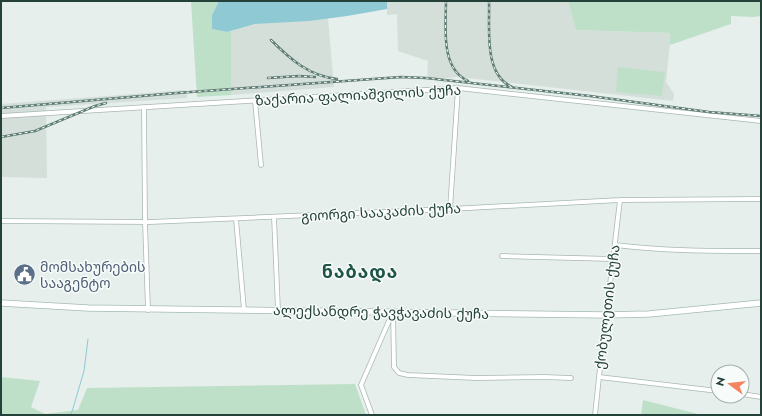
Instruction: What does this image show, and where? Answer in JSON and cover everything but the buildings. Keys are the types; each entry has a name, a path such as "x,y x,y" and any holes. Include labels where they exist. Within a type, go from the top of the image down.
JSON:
{"street":[{"name":"ზაქარია ფალიაშვილის ქუჩა","path":"1,116 458,88 761,121"},
{"path":"450,209 458,88"},
{"path":"255,101 261,165"},
{"path":"144,107 145,222 148,310"},
{"name":"გიორგი სააკაძის ქუჩა","path":"1,221 145,222 236,219 620,200 761,199"},
{"name":"ქობულეთის ქუჩა","path":"595,415 620,200"},
{"path":"274,217 278,310"},
{"path":"236,219 244,310"},
{"path":"615,245 647,249 761,251"},
{"path":"502,256 612,259"},
{"name":"ალექსანდრე ჭავჭავაძის ქუჩა","path":"1,303 148,310 278,310 606,315 649,314 761,303"},
{"path":"393,312 394,367 399,373 408,375 476,378 571,378"},
{"path":"372,415 361,385 393,312"},
{"path":"599,377 710,390"},
{"path":"750,395 761,397"}],"shaded area":[{"path":"387,1 568,1 576,30 671,33 666,82 674,94 673,101 458,77 427,80 428,61 398,51 397,14 387,15"},
{"path":"328,18 334,87 231,95 231,31 255,24"},
{"path":"186,90 187,98 46,107 47,178 1,177 1,104"}],"green space":[{"path":"191,1 219,1 212,15 212,29 227,32 231,31 231,95 197,97"},
{"path":"568,1 761,1 761,16 731,16 731,24 670,45 670,33 576,30"},
{"path":"618,67 665,72 662,96 616,92"},
{"path":"1,377 40,381 31,407 45,414 78,410 87,388 355,384 366,415 1,415"},
{"path":"643,400 702,415 641,415"}],"water":[{"path":"219,1 387,1 387,9 309,21 255,24 227,32 212,29 212,15"}],"waterway":[{"path":"71,415 84,371 88,339"}],"railway":[{"path":"446,1 446,46 449,57 453,67 459,75 468,81"},
{"path":"489,1 489,37 492,61 496,72 503,81 512,87"},
{"path":"271,40 285,54 301,66 318,74 337,79"},
{"path":"268,78 299,76 315,77"},
{"path":"1,108 177,93 401,77 426,78 590,96 709,112 761,116"},
{"path":"1,137 35,131 95,106 106,103"}],"place":[{"name":"მომსახურების სააგენტო","path":"24,275"}],"district":[{"name":"ნაბადა","path":"360,272"}]}
